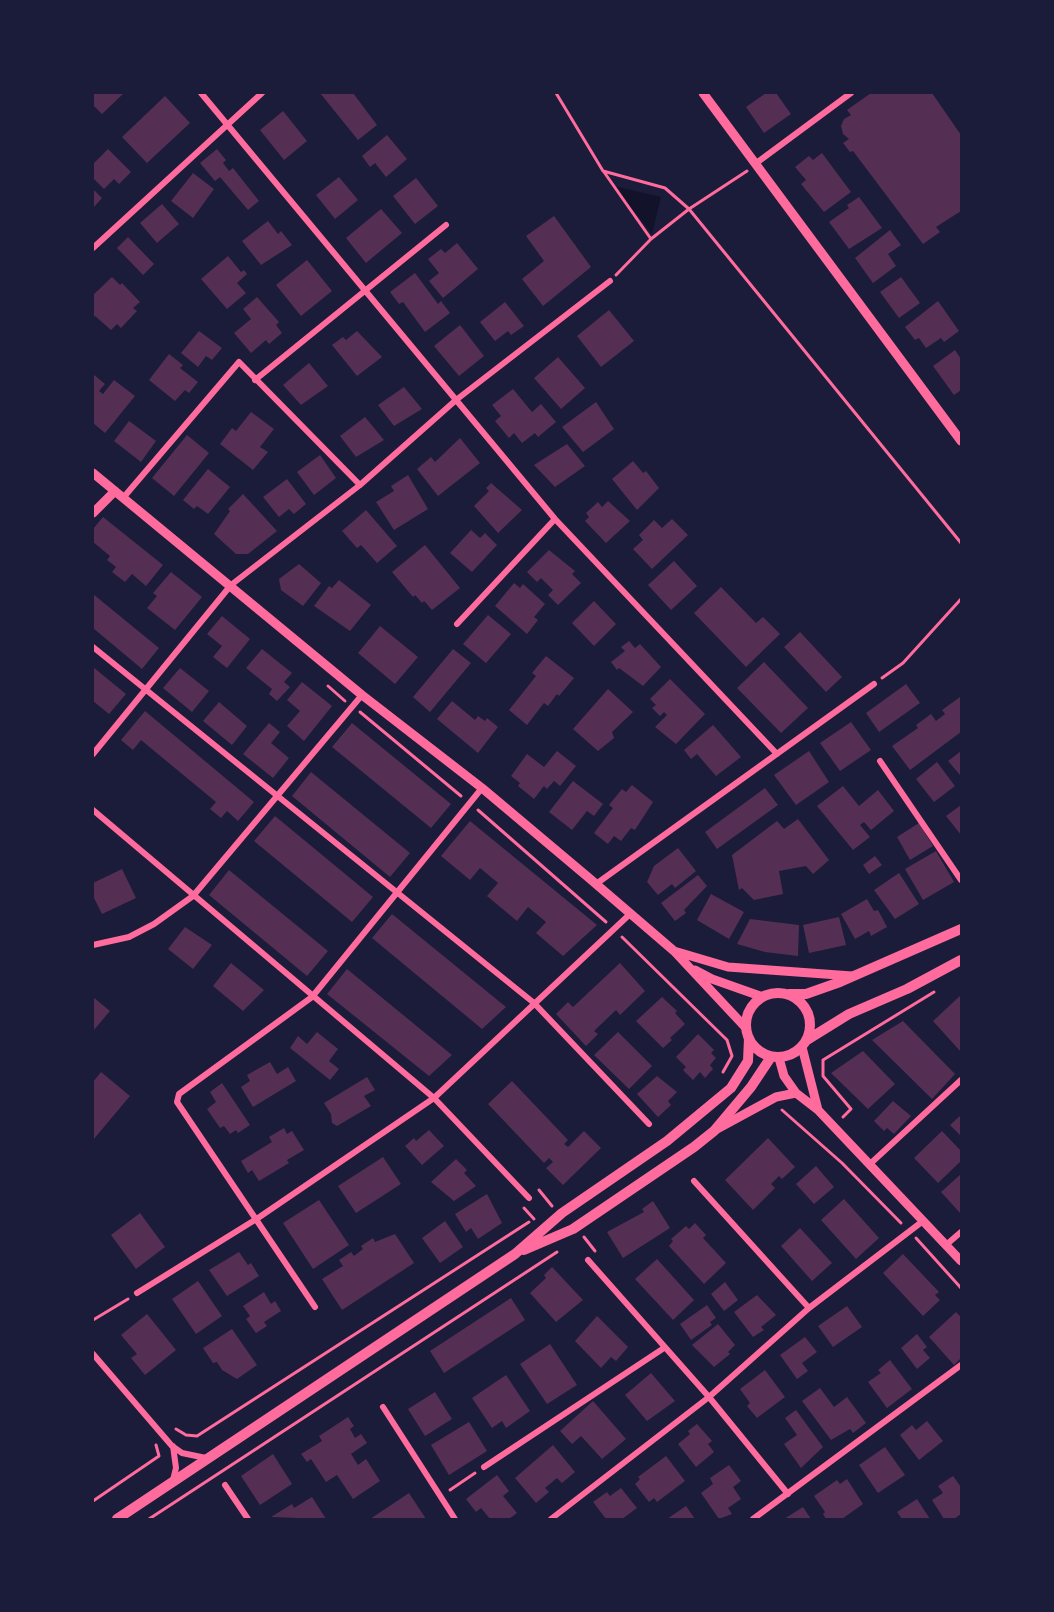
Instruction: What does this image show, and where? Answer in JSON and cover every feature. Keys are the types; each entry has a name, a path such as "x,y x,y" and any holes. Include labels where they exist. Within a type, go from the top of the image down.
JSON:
{"main road":[{"path":"117,1519 515,1254 562,1213 667,1141 731,1088 748,1061 747,1033 752,1006 763,997 779,993 806,994 914,951 961,928"},
{"path":"747,1033 757,1050 775,1058 792,1055 849,1014 907,989 961,960"},
{"path":"788,994 801,1003 810,1016 810,1032 805,1044"},
{"path":"515,1254 573,1229 694,1148 714,1131 775,1058"}],"street":[{"path":"201,93 555,519 777,754"},
{"path":"93,248 262,93"},
{"path":"703,93 961,441"},
{"path":"755,164 851,93"},
{"path":"255,380 446,225"},
{"path":"93,754 231,585 360,485 456,400 610,281"},
{"path":"93,513 119,494 239,362 360,485"},
{"path":"93,473 362,695 482,788 596,884 674,951 747,1033"},
{"path":"457,624 555,519"},
{"path":"93,647 534,1003 649,1124"},
{"path":"596,884 874,684"},
{"path":"93,945 129,937 154,924 193,896 362,695"},
{"path":"880,761 961,880"},
{"path":"315,1307 258,1218 177,1102 179,1094 312,997 482,788"},
{"path":"93,810 434,1098 529,1198"},
{"path":"137,1293 258,1218 434,1098 630,914"},
{"path":"674,951 728,967 852,976"},
{"path":"688,966 712,979 763,997"},
{"path":"805,1044 818,1110"},
{"path":"775,1058 796,1093 818,1110 961,1261"},
{"path":"870,1164 961,1080"},
{"path":"714,1131 776,1097 796,1093"},
{"path":"694,1182 809,1308"},
{"path":"552,1519 709,1397 809,1308 923,1221"},
{"path":"946,1245 961,1232"},
{"path":"588,1260 709,1397 788,1494"},
{"path":"484,1467 664,1348"},
{"path":"93,1354 172,1446 182,1453 206,1458"},
{"path":"753,1519 961,1365"},
{"path":"383,1407 455,1519"},
{"path":"172,1446 176,1468 173,1481"},
{"path":"225,1485 248,1519"}],"path":[{"path":"556,93 603,171 651,239"},
{"path":"610,281 651,239 689,209 755,164"},
{"path":"603,171 665,188 689,209 961,543"},
{"path":"874,684 903,663 961,599"},
{"path":"326,684 470,803 613,928 727,1040 732,1056 720,1076"},
{"path":"851,1109 823,1076 823,1060 936,991"},
{"path":"778,1106 842,1163 961,1288"},
{"path":"529,1198 538,1190 553,1207"},
{"path":"176,1429 186,1436 197,1436 561,1202"},
{"path":"149,1519 563,1248"},
{"path":"93,1320 137,1293"},
{"path":"93,1501 159,1456 156,1444"},
{"path":"440,1497 484,1467"}],"shaded area":[{"path":"614,186 661,197 652,234"}],"building":[{"path":"93,93 124,93 102,114 93,105"},
{"path":"320,93 353,93 377,125 358,140"},
{"path":"766,93 776,93 791,114 764,133 746,107"},
{"path":"871,93 932,93 961,135 961,211 936,227 940,232 923,244 853,151 850,152 843,143 849,139 843,134 841,126 844,119 851,115 847,110"},
{"path":"165,96 190,123 147,163 122,137"},
{"path":"283,111 307,141 284,160 260,130"},
{"path":"387,135 407,159 386,177 375,163 370,167 362,156"},
{"path":"108,149 131,172 119,184 114,179 104,189 93,178 93,164"},
{"path":"217,149 226,160 223,163 229,171 233,168 259,201 248,210 220,177 215,181 200,163"},
{"path":"822,153 851,192 824,212 801,184 806,180 795,167 809,156 813,160"},
{"path":"193,173 214,189 193,218 171,201"},
{"path":"339,177 358,200 335,219 316,195"},
{"path":"416,178 438,206 415,224 393,196"},
{"path":"93,189 102,198 93,208"},
{"path":"859,197 882,228 849,249 829,222 849,208 847,205"},
{"path":"162,204 179,224 157,243 140,223"},
{"path":"381,209 402,233 366,263 346,238"},
{"path":"554,216 591,267 543,306 522,279 544,261 526,236"},
{"path":"268,221 278,234 281,231 292,245 261,265 242,241"},
{"path":"890,230 901,245 888,254 896,266 873,283 855,258"},
{"path":"128,237 154,264 143,275 117,248"},
{"path":"457,243 478,269 443,298 429,281 439,273 428,259 441,249 445,253"},
{"path":"228,256 241,272 244,270 247,274 237,283 246,293 227,309 201,279"},
{"path":"307,260 332,291 301,316 276,285"},
{"path":"415,273 438,304 441,301 450,313 425,332 403,302 399,304 390,292"},
{"path":"112,277 120,285 122,283 140,302 133,308 137,311 121,328 117,324 111,330 95,316 93,317 93,295"},
{"path":"901,277 920,303 899,318 880,292"},
{"path":"257,297 279,322 276,325 282,333 269,344 266,340 251,353 234,333 251,319 243,309"},
{"path":"938,301 959,331 944,342 941,338 926,348 919,338 915,340 905,327"},
{"path":"505,302 524,326 511,335 508,331 495,341 480,322"},
{"path":"609,310 634,341 601,367 577,336"},
{"path":"460,325 484,356 459,376 434,346"},
{"path":"199,331 222,348 212,360 206,356 198,367 181,353"},
{"path":"357,331 382,357 357,376 332,345 343,337 346,340"},
{"path":"955,350 961,359 961,390 954,395 933,366"},
{"path":"169,354 183,365 180,368 198,382 189,393 185,390 175,401 149,380"},
{"path":"558,357 585,388 561,409 534,378"},
{"path":"309,363 328,386 301,405 283,385"},
{"path":"93,374 105,384 99,391 103,394 114,380 135,396 105,433 93,423"},
{"path":"404,387 422,409 394,426 378,405"},
{"path":"513,389 532,412 541,404 556,422 538,437 535,433 522,443 514,433 509,438 495,421 501,416 492,405"},
{"path":"596,402 614,429 583,452 562,427"},
{"path":"251,412 274,429 260,447 268,452 253,470 220,444 232,428 236,431"},
{"path":"365,417 384,440 356,457 340,436"},
{"path":"129,421 156,441 141,462 114,441"},
{"path":"187,435 209,453 174,496 152,478"},
{"path":"460,438 480,463 438,496 417,469 431,457 435,462"},
{"path":"567,444 585,466 555,487 534,465"},
{"path":"320,455 336,478 314,495 297,472"},
{"path":"633,461 643,473 646,471 659,488 637,510 612,479"},
{"path":"208,469 230,487 208,514 197,506 194,509 183,500"},
{"path":"408,475 428,509 394,530 376,502 394,491 391,486"},
{"path":"287,479 306,504 294,514 289,509 279,517 263,497"},
{"path":"491,483 522,510 498,533 474,506 489,491 486,488"},
{"path":"243,494 277,531 248,554 236,554 214,534 230,511 228,509"},
{"path":"608,501 630,521 606,543 585,521 589,517 586,513 598,502 602,507"},
{"path":"366,510 397,546 377,563 361,545 357,548 342,531"},
{"path":"103,517 163,565 146,586 132,574 125,582 112,572 116,567 107,560 110,556 93,542 93,529"},
{"path":"672,519 688,535 652,569 633,549 643,540 639,535 654,520 662,528"},
{"path":"471,530 480,538 485,533 497,545 472,572 450,553"},
{"path":"425,545 460,588 432,610 424,601 422,603 415,595 413,597 392,572"},
{"path":"549,550 575,571 572,574 581,583 558,605 548,595 553,590 541,578 537,582 527,572"},
{"path":"674,561 697,586 671,610 648,585"},
{"path":"299,564 321,583 303,606 281,590 279,579"},
{"path":"171,572 202,597 175,630 147,608 157,596 153,593"},
{"path":"339,580 371,605 350,631 314,606 329,586 332,588"},
{"path":"514,583 520,588 523,584 545,604 534,617 538,620 527,634 495,606"},
{"path":"721,587 756,623 763,617 780,634 746,667 694,613"},
{"path":"93,594 159,648 142,669 93,628"},
{"path":"594,601 616,624 594,646 572,623"},
{"path":"488,615 511,634 486,663 463,644"},
{"path":"222,616 250,639 227,668 213,657 222,646 207,634"},
{"path":"380,626 418,657 395,684 358,653"},
{"path":"800,632 842,677 826,692 784,647"},
{"path":"629,641 635,648 640,644 661,667 643,686 619,668 617,670 611,662 625,651 621,647"},
{"path":"262,649 292,673 284,682 290,687 277,701 269,694 272,689 246,668"},
{"path":"453,649 471,663 430,712 413,697"},
{"path":"546,656 574,678 548,706 544,703 527,725 509,710 536,676 532,673"},
{"path":"764,662 808,708 781,733 737,688"},
{"path":"93,667 126,694 109,714 93,701"},
{"path":"180,668 209,691 192,712 163,688"},
{"path":"670,679 705,714 676,744 655,727 667,715 664,712 660,716 652,708 656,705 650,699"},
{"path":"302,682 332,706 304,741 287,726 300,711 287,700"},
{"path":"906,684 920,703 879,732 866,713"},
{"path":"608,689 633,712 612,732 614,738 598,751 573,729"},
{"path":"960,697 961,732 910,770 892,746 918,728 916,725 931,714 936,721 945,714 942,710"},
{"path":"452,701 475,720 478,716 485,721 487,718 498,727 478,753 437,719"},
{"path":"219,702 247,726 232,745 203,721"},
{"path":"145,711 254,802 238,821 227,811 221,818 210,809 216,802 141,740 133,750 121,740"},
{"path":"851,722 871,750 840,771 820,743"},
{"path":"269,723 280,732 271,743 289,758 273,778 243,754"},
{"path":"352,723 451,804 431,828 332,747"},
{"path":"713,725 741,757 716,776 697,754 691,759 684,750"},
{"path":"557,751 576,766 560,786 554,781 547,789 544,786 534,799 518,786 520,783 511,776 527,754 544,767"},
{"path":"809,751 829,782 796,805 774,775"},
{"path":"961,751 961,774 960,775 948,761"},
{"path":"937,762 955,786 934,802 916,779"},
{"path":"311,772 410,853 390,877 292,796"},
{"path":"573,781 603,804 594,816 587,811 572,830 549,812"},
{"path":"632,785 653,802 635,830 631,828 621,841 614,836 608,844 594,833 613,808 609,805 622,789 626,792"},
{"path":"843,786 859,806 878,790 894,811 871,830 864,822 860,825 870,837 853,850 817,806"},
{"path":"765,788 778,805 717,849 705,832"},
{"path":"961,805 961,835 946,816"},
{"path":"275,816 373,897 352,922 254,841"},
{"path":"798,819 829,860 813,874 806,866 779,871 783,894 754,900 742,888 739,890 732,855 777,821 784,829"},
{"path":"470,821 597,925 563,956 536,933 546,922 528,907 517,921 487,896 498,883 480,868 470,880 441,856"},
{"path":"919,823 933,846 910,860 897,837"},
{"path":"678,848 696,871 675,888 672,884 658,895 647,882 654,866"},
{"path":"936,851 954,882 923,900 905,869"},
{"path":"875,856 882,865 869,874 863,865"},
{"path":"122,869 136,898 102,914 93,896 93,883"},
{"path":"229,870 328,951 307,976 209,895"},
{"path":"899,873 919,904 895,919 874,890"},
{"path":"698,875 707,886 684,910 686,913 675,921 661,903"},
{"path":"711,894 744,912 729,939 697,920"},
{"path":"867,899 874,911 878,910 887,927 871,936 869,931 855,939 841,914"},
{"path":"392,914 506,1007 482,1029 372,938"},
{"path":"839,917 846,945 809,953 803,925"},
{"path":"750,919 799,925 798,956 765,952 737,944"},
{"path":"185,927 212,945 193,969 168,949"},
{"path":"231,963 264,990 243,1011 213,986"},
{"path":"620,963 645,991 620,1015 616,1010 594,1031 598,1034 586,1046 556,1014 568,1002 573,1007"},
{"path":"347,969 452,1055 429,1076 327,994"},
{"path":"961,995 961,1052 933,1021"},
{"path":"93,997 110,1011 93,1031"},
{"path":"662,997 677,1011 675,1013 685,1024 663,1048 636,1021"},
{"path":"903,1021 955,1074 932,1099 872,1040"},
{"path":"317,1032 338,1049 329,1061 339,1069 330,1080 290,1048 298,1036 307,1044"},
{"path":"618,1032 652,1066 629,1089 594,1055"},
{"path":"698,1034 714,1050 711,1053 716,1058 710,1065 713,1069 705,1078 700,1072 693,1080 683,1070 686,1067 676,1057"},
{"path":"863,1051 895,1084 868,1109 831,1073"},
{"path":"270,1062 277,1074 288,1067 296,1081 253,1107 241,1087 250,1081 247,1075"},
{"path":"101,1072 130,1096 93,1140 93,1082"},
{"path":"657,1076 677,1092 668,1101 671,1105 658,1117 637,1094"},
{"path":"367,1077 375,1090 364,1096 371,1106 337,1126 332,1123 331,1114 324,1103"},
{"path":"512,1081 568,1140 564,1144 568,1147 584,1131 601,1148 563,1185 546,1168 553,1162 549,1158 544,1163 488,1104"},
{"path":"222,1083 250,1125 238,1133 236,1130 230,1134 224,1126 220,1128 207,1109 216,1102 210,1092"},
{"path":"893,1101 911,1116 894,1134 887,1128 884,1131 874,1121"},
{"path":"961,1115 961,1136 950,1125"},
{"path":"284,1128 287,1134 292,1131 304,1150 287,1160 289,1163 259,1181 252,1170 248,1173 241,1161 272,1142 269,1137"},
{"path":"429,1130 444,1146 422,1165 405,1146 414,1138 416,1141"},
{"path":"942,1131 961,1151 961,1161 938,1183 914,1158"},
{"path":"768,1138 795,1167 782,1179 779,1176 771,1184 775,1188 753,1210 725,1180"},
{"path":"383,1157 401,1184 356,1213 338,1186"},
{"path":"456,1159 467,1170 464,1173 476,1186 454,1201 431,1182"},
{"path":"816,1166 834,1187 814,1204 796,1184"},
{"path":"961,1174 961,1214 941,1192"},
{"path":"487,1194 502,1223 478,1239 471,1228 466,1232 455,1214"},
{"path":"844,1199 879,1238 856,1259 821,1220"},
{"path":"319,1200 349,1245 313,1269 283,1223"},
{"path":"653,1201 670,1228 623,1258 607,1232 644,1212 642,1209"},
{"path":"140,1213 165,1247 136,1269 111,1235"},
{"path":"445,1221 463,1247 440,1263 422,1238"},
{"path":"695,1223 706,1235 703,1238 726,1263 704,1284 669,1246 673,1241 671,1239 686,1226 689,1229"},
{"path":"800,1228 832,1263 812,1281 781,1246"},
{"path":"395,1234 414,1263 342,1310 322,1279 343,1266 339,1260 351,1252 354,1256 363,1249 361,1246 373,1238 375,1242"},
{"path":"239,1252 248,1265 251,1263 259,1276 227,1296 209,1270"},
{"path":"903,1254 939,1292 935,1295 940,1300 923,1316 883,1273"},
{"path":"657,1259 694,1300 673,1320 635,1279"},
{"path":"552,1267 583,1300 556,1322 530,1293 546,1278 544,1275"},
{"path":"198,1281 222,1316 196,1334 172,1299"},
{"path":"725,1282 738,1300 724,1311 711,1294"},
{"path":"264,1292 271,1304 275,1301 281,1311 264,1322 267,1326 256,1333 246,1319 250,1316 243,1306"},
{"path":"757,1295 776,1315 761,1327 764,1330 753,1337 734,1312"},
{"path":"511,1298 525,1320 444,1373 430,1351"},
{"path":"707,1305 716,1318 710,1322 712,1325 691,1340 680,1324"},
{"path":"847,1306 862,1327 833,1347 818,1326"},
{"path":"956,1312 961,1317 961,1358 954,1365 929,1337"},
{"path":"147,1314 176,1350 145,1375 131,1358 137,1354 121,1335"},
{"path":"597,1316 628,1347 616,1361 611,1357 601,1368 575,1341"},
{"path":"718,1324 735,1345 728,1352 730,1354 714,1367 692,1345"},
{"path":"232,1329 257,1365 237,1379 222,1370 217,1362 213,1363 203,1348"},
{"path":"917,1334 927,1347 923,1350 930,1358 917,1369 901,1348"},
{"path":"805,1337 817,1352 802,1363 808,1371 797,1379 780,1355"},
{"path":"550,1344 577,1385 547,1404 520,1364"},
{"path":"890,1360 912,1389 887,1408 868,1382 881,1373 878,1370"},
{"path":"765,1370 785,1397 757,1418 747,1406 750,1403 740,1389"},
{"path":"651,1373 675,1401 647,1421 625,1395"},
{"path":"506,1375 530,1411 506,1428 502,1421 492,1428 472,1398"},
{"path":"820,1388 834,1407 847,1397 866,1423 853,1433 850,1429 831,1440 802,1401"},
{"path":"435,1392 452,1419 425,1436 408,1409"},
{"path":"593,1401 626,1439 602,1459 581,1436 572,1444 560,1431"},
{"path":"796,1410 823,1447 801,1468 784,1444 797,1435 785,1418"},
{"path":"348,1417 354,1426 350,1429 355,1438 361,1434 367,1443 351,1454 358,1465 366,1459 380,1481 353,1499 337,1475 326,1482 311,1459 307,1462 301,1454 322,1441 319,1436"},
{"path":"927,1421 943,1441 919,1460 900,1435 912,1425 916,1430"},
{"path":"469,1422 487,1451 449,1475 431,1445"},
{"path":"697,1424 712,1441 708,1444 714,1452 696,1467 678,1444 690,1434 688,1431"},
{"path":"553,1445 575,1472 562,1483 557,1478 545,1488 549,1492 536,1503 515,1478"},
{"path":"885,1447 905,1475 878,1493 859,1465"},
{"path":"273,1454 292,1484 260,1505 241,1476"},
{"path":"666,1456 685,1481 657,1502 654,1498 649,1502 635,1484 640,1479 638,1477"},
{"path":"729,1465 741,1481 733,1487 741,1499 728,1508 732,1514 719,1519 701,1493 713,1484 710,1478"},
{"path":"497,1475 509,1491 503,1496 517,1513 509,1519 490,1519 481,1508 476,1512 466,1499"},
{"path":"953,1476 961,1487 961,1514 954,1519 944,1519 932,1500 943,1493 938,1486"},
{"path":"847,1479 863,1504 842,1519 826,1519 823,1514 825,1512 814,1496 837,1480 840,1484"},
{"path":"621,1488 637,1508 622,1519 606,1519 593,1502 607,1492 610,1496"},
{"path":"409,1493 426,1519 370,1519"},
{"path":"312,1497 326,1519 271,1517 292,1504 294,1508"},
{"path":"917,1499 930,1519 902,1519 897,1512"},
{"path":"686,1506 695,1519 667,1519"},
{"path":"803,1507 811,1519 784,1519"}]}
